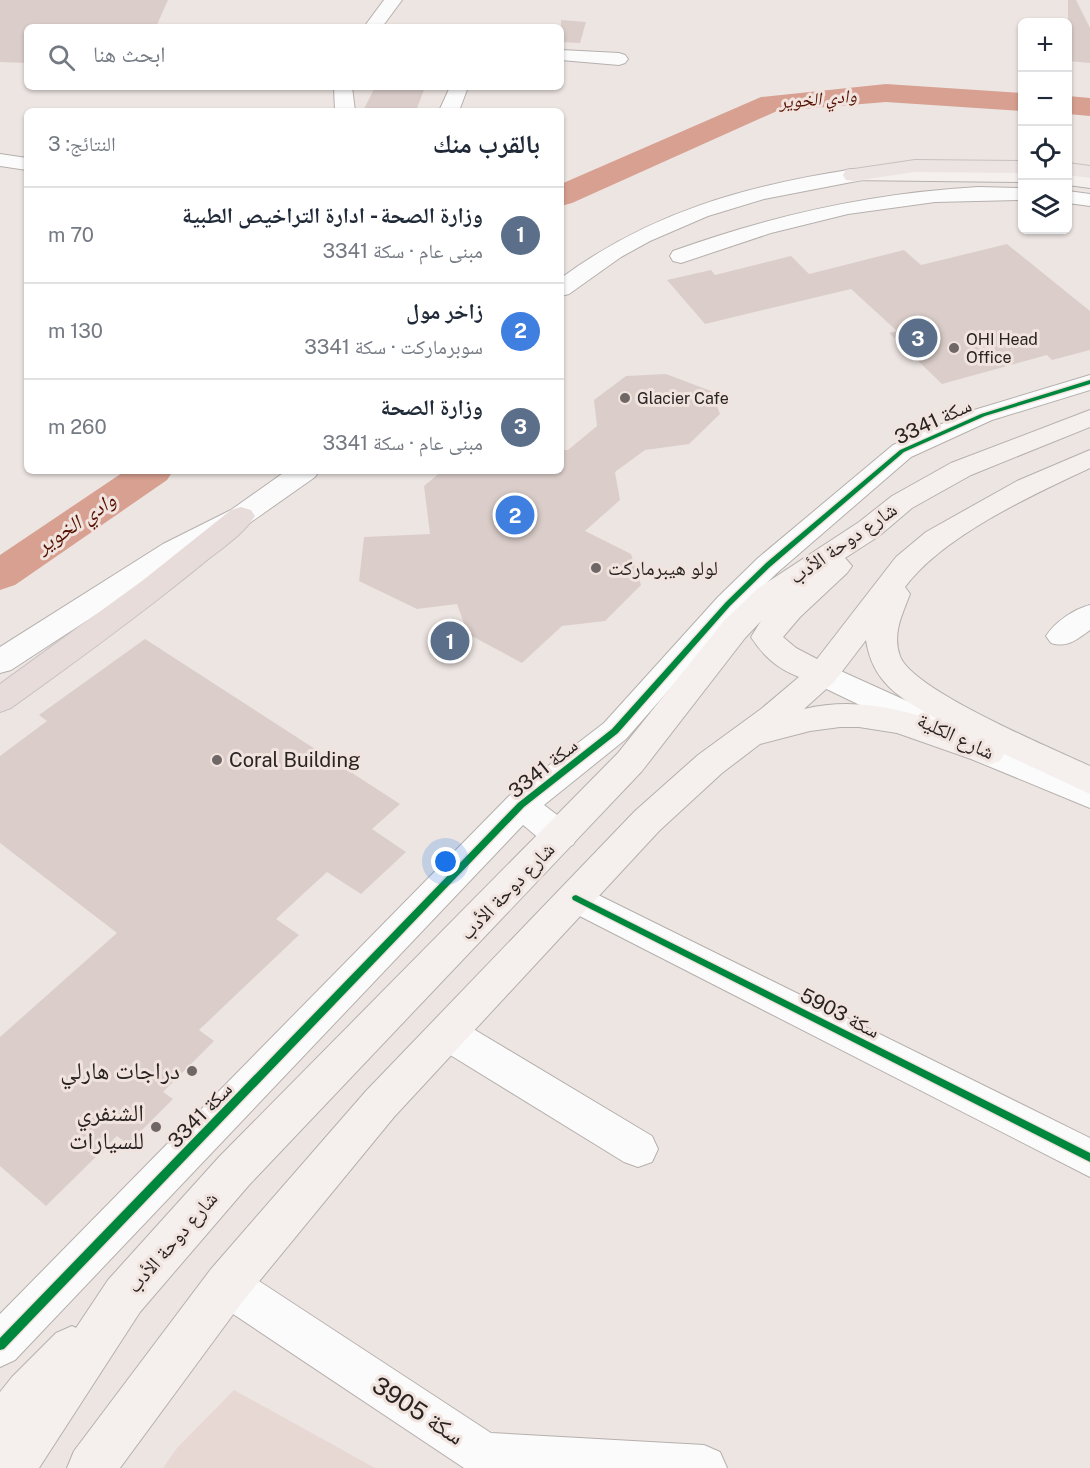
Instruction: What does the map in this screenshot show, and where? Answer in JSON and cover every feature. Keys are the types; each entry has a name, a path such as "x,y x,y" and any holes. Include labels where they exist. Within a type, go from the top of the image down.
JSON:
{"highway":[{"path":"0,680 241,516"},
{"path":"0,700 154,589 241,516"}],"main road":[{"path":"854,175 915,166 1018,166"},
{"path":"1072,170 1090,172"},
{"path":"854,175 1018,176"},
{"path":"1072,179 1090,181"},
{"name":"شارع دوحة الأدب","path":"11,1468 124,1296 234,1171 561,836 630,762 734,630 768,596 869,529 902,502 961,469 1090,418"},
{"path":"809,594 788,628 788,637 795,644 816,647 827,642 839,630 853,609 875,585 906,564 936,539 1027,487 1090,458"},
{"path":"823,674 786,658 773,648 767,637 772,626 809,594 869,529"},
{"path":"91,1468 227,1285 380,1104 647,821 710,764 773,717 823,674 906,564"},
{"path":"906,564 880,633 884,656 896,677 974,725 1090,781"},
{"path":"739,741 808,719 852,715 902,722 988,752"},
{"path":"0,1432 28,1394 124,1296"}],"street":[{"path":"375,24 393,0"},
{"path":"564,55 619,59"},
{"path":"343,90 345,108"},
{"path":"450,108 458,90"},
{"path":"0,160 24,164"},
{"path":"564,288 611,253 657,229 718,203 762,190 854,175"},
{"path":"681,256 733,236 835,209 933,197 1018,194"},
{"path":"1072,198 1090,200"},
{"name":"سكة 3341","path":"0,1345 522,806 615,730 728,604 768,564 902,451 984,415 1090,382"},
{"path":"0,662 172,551 241,516 301,474"},
{"path":"1061,636 1090,615"},
{"name":"شارع الكلية","path":"823,674 988,752 1090,795"},
{"path":"522,806 561,836"},
{"name":"سكة 5903","path":"576,898 1090,1158"},
{"path":"447,1033 638,1149"},
{"name":"سكة 3905","path":"227,1285 485,1455 704,1468"}],"shaded area":[{"path":"234,1390 375,1468 163,1468 177,1448"}],"building":[{"path":"0,0 168,0 157,24 24,24 24,63 0,62"},
{"path":"1068,0 1076,0 1090,28 1090,63 1072,61 1072,18 1068,18"},
{"path":"561,20 586,22 580,43 564,42 564,24 561,24"},
{"path":"374,90 424,90 417,108 364,108"},
{"path":"1007,244 1090,311 1090,350 1052,360 1047,355 942,384 889,333 897,331 851,289 705,324 667,280 711,270 715,275 791,256 809,274 904,250 921,265"},
{"path":"666,374 711,391 720,414 689,444 645,450 615,472 620,500 585,531 631,554 641,585 605,621 562,626 522,663 468,634 457,604 417,609 359,581 364,537 430,534 424,486 438,474 564,474 564,450 568,450 597,426 594,400 626,376"},
{"path":"145,639 400,804 372,829 406,852 361,894 327,872 276,919 299,935 199,1030 214,1041 163,1092 173,1099 128,1144 117,1136 46,1206 0,1166 0,1037 117,933 0,843 0,756 47,721 39,715"}],"waterway":[{"name":"وادي الخوير","path":"564,195 771,103 886,93 1018,102"},
{"name":"وادي الخوير","path":"1072,105 1090,107"},
{"name":"وادي الخوير","path":"0,575 149,474"}],"cycle path":[{"path":"0,1345 521,805 615,731 728,604 768,565 902,451 983,415 1090,382"},
{"path":"576,898 1090,1158"}],"place":[{"name":"وزارة الصحة","path":"918,338"},
{"name":"OHI Head Office","path":"954,348"},
{"name":"Glacier Cafe","path":"625,398"},
{"name":"زاخر مول","path":"515,515"},
{"name":"لولو هيبرماركت","path":"596,568"},
{"name":"وزارة الصحة - ادارة التراخيص الطبية","path":"450,641"},
{"name":"Coral Building","path":"217,760"},
{"name":"دراجات هارلي","path":"192,1071"},
{"name":"الشنفري للسيارات","path":"156,1127"}]}
